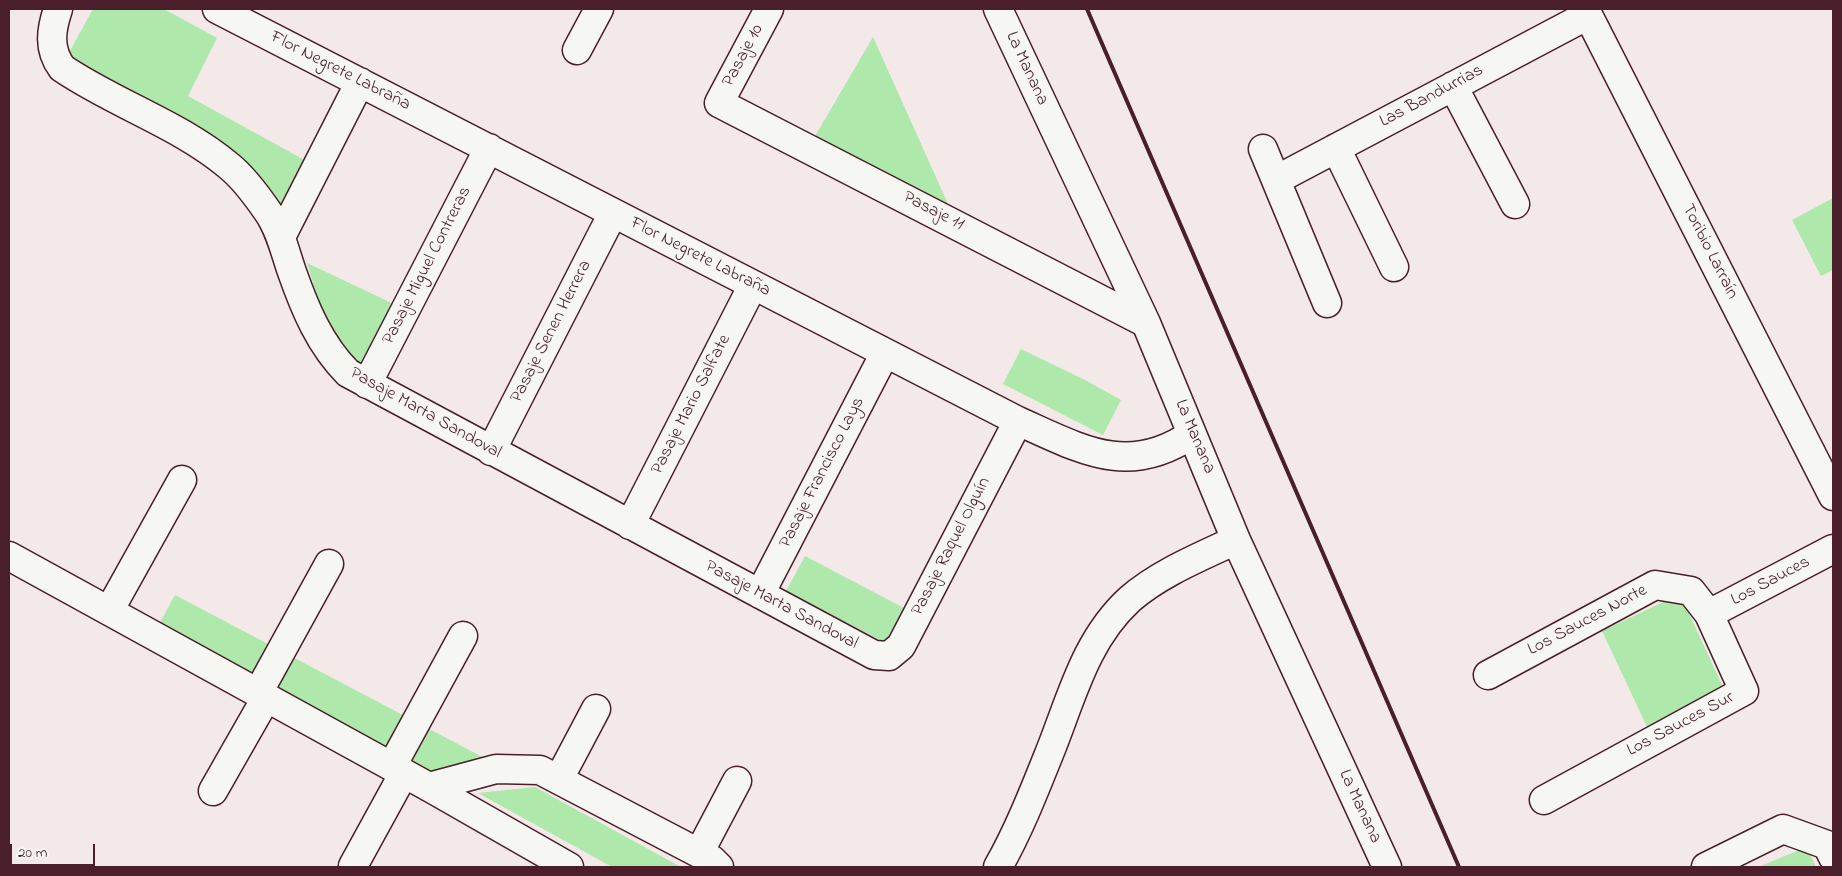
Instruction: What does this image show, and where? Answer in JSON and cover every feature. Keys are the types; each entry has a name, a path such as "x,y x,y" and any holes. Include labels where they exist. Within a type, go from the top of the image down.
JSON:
{"street":[{"name":"Pasaje Marta Sandoval","path":"58,9 51,37 54,57 62,68 73,76 184,134 230,166 269,214 281,237 306,309 319,336 332,358 348,373 874,656"},
{"name":"Flor Negrete Labraña","path":"217,9 1018,421 1081,449 1110,457 1126,458 1152,454 1178,444 1192,434"},
{"path":"576,50 599,9"},
{"name":"Pasaje 10","path":"719,102 769,9"},
{"name":"La Manana","path":"998,9 1146,323 1236,540 1387,867"},
{"name":"Las Bandurrias","path":"1276,180 1587,12"},
{"name":"Toribio Larraín","path":"1587,12 1833,496"},
{"path":"281,237 360,82"},
{"path":"1453,86 1515,204"},
{"name":"Pasaje 11","path":"719,102 1146,323"},
{"name":"Pasaje Miguel Contreras","path":"367,384 489,148"},
{"path":"1336,148 1394,267"},
{"path":"1264,149 1327,303"},
{"name":"Pasaje Senen Herrera","path":"491,451 613,213"},
{"name":"Pasaje Mario Salfate","path":"630,525 753,285"},
{"name":"Pasaje Francisco Lays","path":"760,594 885,353"},
{"name":"Pasaje Raquel Olguín","path":"874,656 889,656 901,646 1018,421"},
{"path":"109,611 182,480"},
{"path":"998,867 1030,802 1081,670 1101,632 1114,615 1148,585 1236,540"},
{"name":"Los Sauces","path":"1709,614 1833,549"},
{"path":"9,556 429,787 532,859 569,867"},
{"path":"213,792 328,564"},
{"name":"Los Sauces Norte","path":"1488,675 1655,585 1691,591 1709,614"},
{"name":"Los Sauces Sur","path":"1544,800 1744,691 1709,614"},
{"path":"353,866 463,636"},
{"path":"559,780 596,709"},
{"path":"429,787 496,770 540,770 709,860 737,781"},
{"path":"1706,867 1783,829 1827,845 1833,857"}],"green space":[{"path":"93,9 164,9 217,38 188,96 310,163 282,220 66,58"},
{"path":"873,37 953,215 811,143"},
{"path":"1833,198 1833,270 1821,276 1792,220"},
{"path":"307,263 396,305 363,371 323,316"},
{"path":"1021,349 1121,400 1103,435 1003,384"},
{"path":"805,556 904,608 886,643 786,591"},
{"path":"1680,594 1723,687 1649,731 1602,631"},
{"path":"175,595 492,762 438,777 153,635"},
{"path":"535,787 681,867 612,867 478,793"},
{"path":"1807,847 1816,867 1758,867"}],"railway":[{"path":"1087,9 1459,867"}]}
